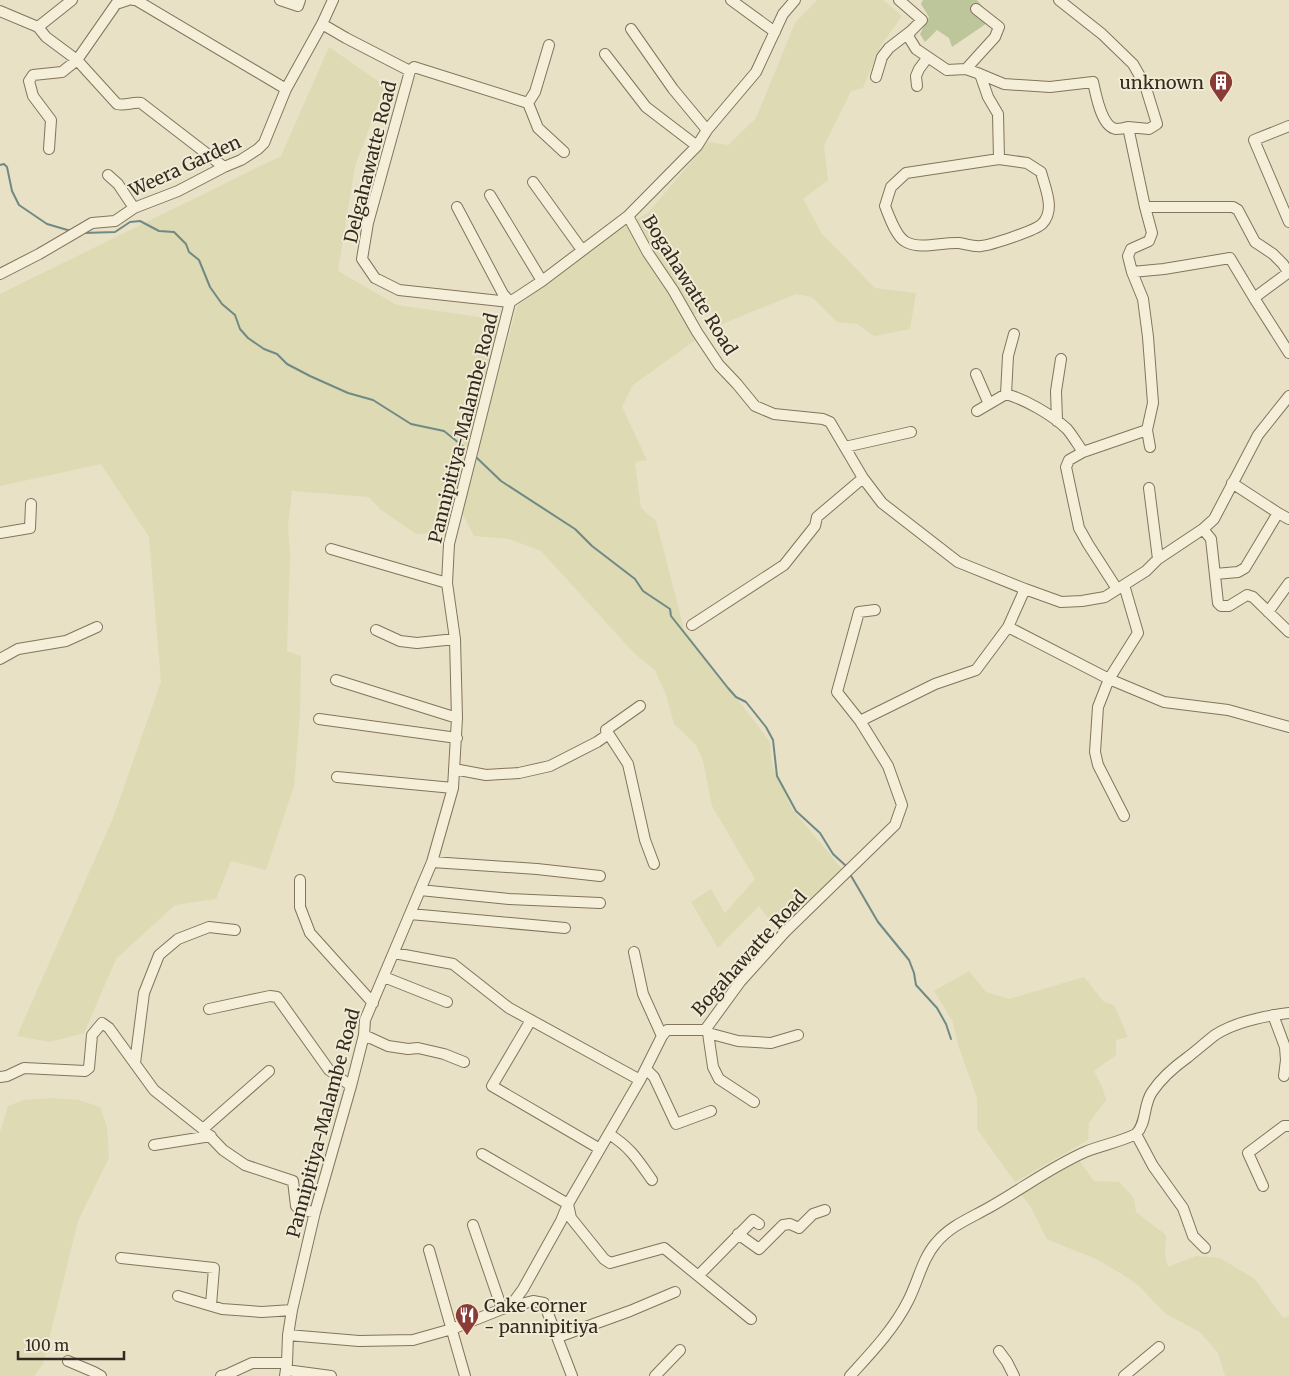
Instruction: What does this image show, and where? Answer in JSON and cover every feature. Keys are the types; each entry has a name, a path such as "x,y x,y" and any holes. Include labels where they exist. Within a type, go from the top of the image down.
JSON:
{"street":[{"path":"38,27 72,0"},
{"path":"49,148 51,120 33,96 29,82 33,75 62,72 77,60 116,4 128,0"},
{"path":"133,0 146,3 286,89"},
{"path":"280,0 298,6 300,0"},
{"name":"Weera Garden","path":"0,274 92,223 115,220 134,208 178,191 241,160 258,149 264,143 286,89 333,0"},
{"path":"731,0 775,32"},
{"name":"Pannipitiya-Malambe Road","path":"286,1370 292,1310 315,1212 351,1086 366,1020 432,862 453,788 458,718 455,639 447,583 449,544 510,302 542,281 628,216 697,146 707,130 756,72 784,14 795,0"},
{"path":"876,77 882,57 889,48 922,20 899,0"},
{"path":"911,31 908,36 916,49 946,70 966,69 1004,84 1050,87 1093,82 1102,117 1108,126 1116,129 1128,127 1148,129 1157,124 1145,84 1133,64 1102,34 1059,0"},
{"path":"966,69 995,37 999,27 976,9"},
{"path":"0,11 38,27 46,37 77,60 117,104 141,103 224,167"},
{"name":"Delgahawatte Road","path":"322,24 410,71 368,223 362,259 374,278 399,290 510,302"},
{"path":"631,29 673,89 707,130"},
{"path":"528,103 535,92 549,45"},
{"path":"605,54 646,108 697,146"},
{"path":"917,86 916,76 928,57"},
{"path":"410,71 414,67 528,103"},
{"path":"980,74 988,97 998,114 999,158"},
{"path":"528,103 538,128 564,152"},
{"path":"1289,126 1254,140 1289,222"},
{"path":"1128,127 1152,233 1149,241 1131,249 1128,256 1143,299 1148,337 1152,403 1146,430 1150,448"},
{"path":"999,158 1027,163 1041,172 1049,203 1048,215 1042,224 1011,238 980,246 958,243 921,246 905,242 897,233 885,206 890,187 906,173 999,158"},
{"path":"108,175 118,184 134,208"},
{"path":"533,182 582,250"},
{"path":"490,195 542,281"},
{"path":"458,207 503,294 510,302"},
{"path":"1145,207 1234,207 1238,210 1255,242 1273,254 1284,264 1289,272 1254,298"},
{"name":"Bogahawatte Road","path":"628,216 648,253 673,290 697,332 719,364 755,406 774,414 830,422 863,478 882,503 958,562 1062,602 1105,597 1146,571 1158,559 1203,529 1214,519 1258,435 1289,396"},
{"path":"1132,272 1164,269 1230,258 1289,353"},
{"path":"1006,394 1008,356 1014,334"},
{"path":"1057,421 1056,391 1062,359"},
{"path":"976,374 989,404"},
{"path":"1006,394 1020,399 1057,421 1068,431 1083,452"},
{"path":"977,411 1006,394"},
{"path":"1124,816 1098,765 1095,752 1098,707 1109,679 1138,632 1120,587 1088,544 1079,528 1066,467 1069,460 1083,452 1146,430"},
{"path":"845,447 911,432"},
{"path":"692,625 784,565 815,526 817,516 863,478"},
{"path":"1232,483 1289,519"},
{"path":"1149,488 1158,559"},
{"path":"0,533 30,528 31,504"},
{"path":"1215,574 1238,572 1245,568 1278,513"},
{"path":"1203,529 1211,539 1218,603 1221,606 1229,606 1246,595 1252,597 1289,632"},
{"path":"331,549 447,583"},
{"path":"1268,612 1289,584"},
{"path":"860,721 935,684 976,670 1008,626 1025,589"},
{"name":"Bogahawatte Road","path":"662,1036 667,1030 706,1031 740,982 785,932 895,825 902,805 888,766 860,721 837,692 858,612 875,610"},
{"path":"1008,626 1109,679 1164,702 1228,710 1289,727"},
{"path":"0,660 18,649 66,641 97,627"},
{"path":"376,630 400,641 417,643 455,639"},
{"path":"336,680 458,718"},
{"path":"606,730 640,706"},
{"path":"319,720 457,738"},
{"path":"454,769 486,775 519,774 550,766 607,735 606,730"},
{"path":"606,730 628,764 645,840 654,864"},
{"path":"337,777 453,788"},
{"path":"432,862 537,869 600,876"},
{"path":"300,880 300,908 310,933 373,1003"},
{"path":"420,890 509,899 600,903"},
{"path":"410,914 565,928"},
{"path":"135,1063 144,993 159,955 178,939 209,927 235,930"},
{"path":"502,1309 515,1300 523,1289 561,1221 568,1204 640,1080 662,1036 643,994 634,952"},
{"path":"394,953 453,964 509,1008 640,1080"},
{"path":"384,977 447,1002"},
{"path":"209,1009 270,996 277,997 329,1070 351,1086"},
{"path":"850,1376 893,1325 908,1302 926,1257 945,1233 957,1224 1085,1152 1136,1134 1140,1130 1148,1099 1162,1078 1216,1035 1236,1025 1273,1015 1289,1013"},
{"path":"1273,1015 1285,1047 1284,1076"},
{"path":"531,1020 492,1086 600,1149"},
{"path":"0,1077 24,1068 85,1071 88,1068 92,1034 102,1024 109,1028 154,1090 207,1133 223,1150 245,1164 292,1180 296,1206 300,1210 315,1212"},
{"path":"754,1102 719,1079 713,1067 706,1031 738,1041 771,1044 798,1035"},
{"path":"364,1035 388,1046 408,1049 418,1048 444,1054 464,1062"},
{"path":"646,1069 654,1077 676,1124 711,1111"},
{"path":"154,1145 207,1133 269,1071"},
{"path":"1263,1186 1248,1153 1284,1126 1289,1126"},
{"path":"609,1134 621,1141 635,1155 652,1180"},
{"path":"1136,1134 1152,1166 1183,1208 1193,1236 1205,1248"},
{"path":"482,1154 568,1204 571,1218 604,1259 610,1263 664,1248 751,1319"},
{"path":"738,1234 759,1249 783,1225 790,1224 799,1228 813,1214 825,1210"},
{"path":"698,1275 753,1220 759,1224"},
{"path":"473,1226 502,1309"},
{"path":"429,1250 465,1376"},
{"path":"121,1258 214,1268 211,1305"},
{"path":"558,1337 630,1312 676,1292"},
{"path":"178,1296 222,1309 262,1312 292,1310"},
{"path":"288,1335 359,1341 413,1340 452,1329 502,1309 533,1301 544,1303 572,1376"},
{"path":"1124,1376 1158,1347"},
{"path":"655,1376 680,1350"},
{"path":"999,1351 1014,1376"},
{"path":"68,1361 101,1376"},
{"path":"221,1376 226,1376 252,1362 286,1370 331,1376"}],"shaded area":[{"path":"817,0 883,0 902,16 880,47 863,88 851,91 824,146 828,180 803,199 822,234 875,288 916,293 910,329 874,336 857,324 837,322 812,297 796,294 720,325 709,307 685,319 697,339 633,385 622,407 647,460 635,462 641,508 656,521 684,629 770,742 772,765 792,809 842,869 778,932 759,906 718,948 691,902 711,889 725,913 755,879 712,806 703,761 696,745 674,724 666,695 655,670 634,653 541,551 509,539 474,536 461,511 517,306 625,225 647,214 708,142 728,145 756,118 795,23"},
{"path":"329,47 385,86 355,166 338,271 397,305 500,320 446,533 416,534 380,509 369,497 292,491 288,526 290,555 287,651 301,656 300,714 294,786 266,870 231,861 216,899 175,905 116,959 84,1033 50,1042 17,1036 113,818 161,682 149,537 101,464 0,486 0,294 281,156"},
{"path":"969,971 986,992 1009,999 1084,977 1104,1002 1114,1005 1128,1037 1116,1040 1116,1055 1094,1071 1106,1100 1089,1123 1088,1140 1015,1182 977,1129 977,1098 958,1045 953,1022 934,991"},
{"path":"52,1098 79,1100 100,1107 107,1127 109,1158 78,1221 43,1364 34,1376 0,1376 0,1132 8,1106 24,1100"},
{"path":"1079,1160 1094,1181 1119,1182 1134,1198 1136,1212 1166,1235 1165,1255 1168,1267 1196,1256 1220,1258 1255,1279 1283,1318 1289,1316 1289,1376 1225,1376 1218,1353 1200,1332 1166,1314 1138,1285 1125,1276 1098,1260 1047,1239 1030,1206 1021,1194 1030,1186"}],"green space":[{"path":"923,0 977,0 993,19 952,47 949,38 937,30 925,42 920,34 929,17 921,4"}],"waterway":[{"path":"0,165 4,164 7,167 12,191 19,205 47,224 71,231"},
{"path":"83,233 115,232 130,222 140,221 159,231 174,232 186,244 189,252 199,260 210,287 222,304 235,315 240,329 248,338 264,349 277,354 287,364 310,376 348,393 373,400 411,424 444,431 464,447"},
{"path":"477,458 501,481 575,529 592,546 635,579 643,591 670,609 671,616 728,688 736,697 746,702 766,727 773,740 777,776 796,811 820,833 833,854 845,865"},
{"path":"850,874 878,922 909,960 916,985 937,1008 946,1024 951,1039"}],"place":[{"name":"unknown","path":"1221,103"},
{"name":"Cake corner - pannipitiya","path":"467,1336"}]}
